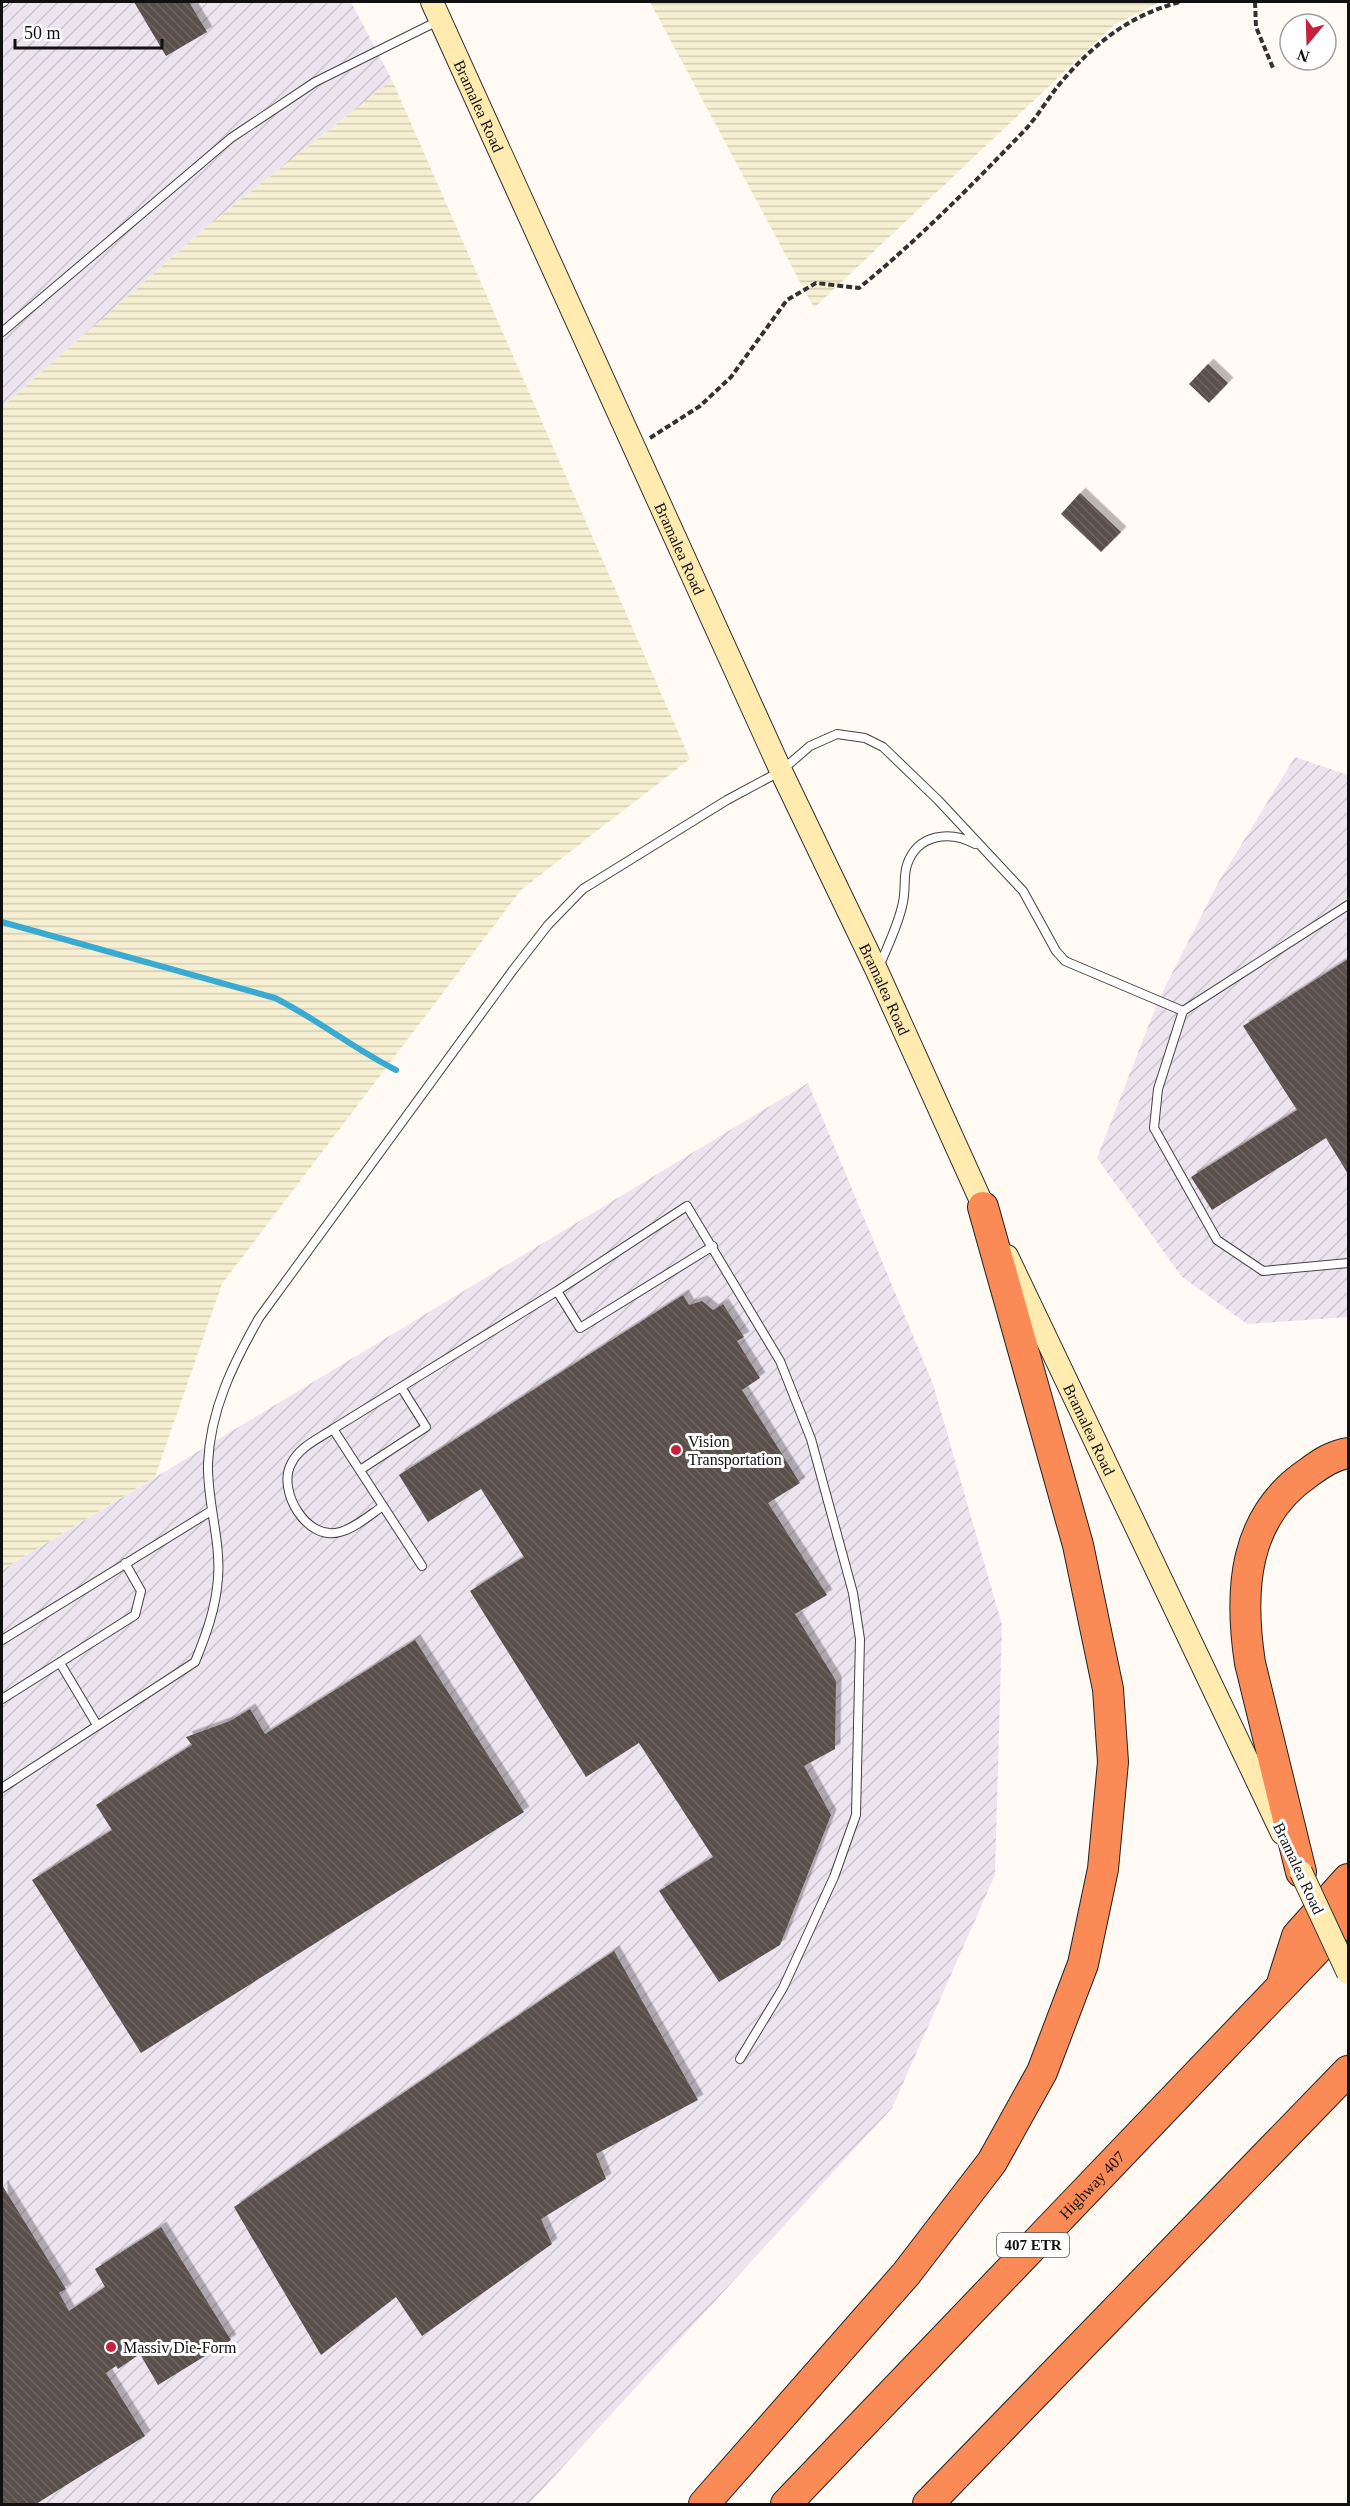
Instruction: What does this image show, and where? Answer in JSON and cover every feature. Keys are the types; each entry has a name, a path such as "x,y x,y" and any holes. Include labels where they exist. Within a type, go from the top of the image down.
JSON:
{"highway":[{"path":"704,2505 906,2274 992,2162 1042,2072 1083,1964 1099,1890 1113,1762 1108,1689 1078,1545 983,1207"},
{"path":"1301,1872 1253,1682 1244,1628 1245,1581 1253,1546 1276,1502 1294,1482 1322,1463 1348,1453"},
{"path":"1281,1986 1297,1936 1348,1879"},
{"name":"Highway 407","path":"786,2505 1348,1917"},
{"path":"928,2505 1348,2071"}],"main road":[{"name":"Bramalea Road","path":"436,10 781,771 877,971 983,1207 1348,1972"}],"lane":[{"path":"2,332 231,138 315,82 436,10"},
{"path":"2,1788 195,1662 208,1630 218,1577 208,1464 213,1426 226,1380 238,1355 259,1318 513,970 548,925 583,889 709,811 781,771 810,746 837,734 865,738 884,747 1023,891 1056,951 1065,962 1183,1011"},
{"path":"877,971 903,903 907,865 913,852 930,839 950,834 964,837 987,852"},
{"path":"1348,905 1183,1011 1158,1089 1154,1128 1217,1240 1263,1271 1348,1263"},
{"path":"383,1506 339,1533 322,1533 308,1525 302,1516 287,1484 289,1467 306,1447 333,1429 557,1291 687,1206 780,1361 811,1439 853,1593 860,1639 856,1815 834,1877 783,1988 740,2059"},
{"path":"557,1291 580,1328 713,1246"},
{"path":"360,1470 426,1427 400,1387"},
{"path":"333,1429 422,1566"},
{"path":"2,1640 211,1510"},
{"path":"2,1699 135,1615 141,1591 125,1563"},
{"path":"60,1663 97,1725"}],"path":[{"path":"635,448 700,406 731,377 787,300 816,283 859,288 899,256 1027,128 1060,85 1113,31 1155,8 1180,2"},
{"path":"1255,2 1256,27 1273,68"}],"shaded area":[{"path":"2,2 351,2 392,80 210,224 2,407"},
{"path":"650,2 1160,2 1114,25 814,308"},
{"path":"392,80 690,759 521,890 222,1284 155,1477 2,1570 2,407 210,224"},
{"path":"1295,757 1348,775 1348,1317 1247,1324 1181,1276 1097,1158 1158,1001 1219,881"},
{"path":"808,1083 933,1384 1002,1625 995,1875 892,2108 529,2504 2,2504 2,1570"}],"building":[{"path":"134,2 189,2 207,32 166,56"},
{"path":"1208,364 1228,383 1209,403 1189,384"},
{"path":"1080,493 1121,532 1101,552 1061,514"},
{"path":"1348,959 1348,1174 1326,1138 1212,1210 1191,1177 1297,1110 1243,1026"},
{"path":"683,1295 689,1305 702,1301 713,1310 723,1304 744,1337 737,1341 760,1378 742,1390 800,1483 768,1503 827,1595 795,1614 836,1681 835,1749 804,1766 831,1815 780,1945 719,1982 659,1891 713,1857 639,1743 586,1777 470,1591 524,1557 481,1489 428,1522 399,1475"},
{"path":"415,1640 524,1812 141,2053 32,1880 112,1830 96,1805 192,1745 186,1737 230,1721 250,1709 265,1734"},
{"path":"614,1951 698,2100 596,2154 606,2179 541,2219 552,2244 422,2336 396,2297 321,2355 234,2207"},
{"name":"Massiv Die-Form","path":"2,2185 66,2289 59,2293 69,2311 105,2287 95,2269 161,2227 231,2340 158,2385 140,2354 118,2369 116,2366 106,2373 145,2436 36,2504 2,2504"}],"waterway":[{"path":"2,922 275,998 396,1070"}],"place":[{"name":"Vision Transportation","path":"676,1450"},
{"name":"Massiv Die-Form","path":"111,2347"}]}
